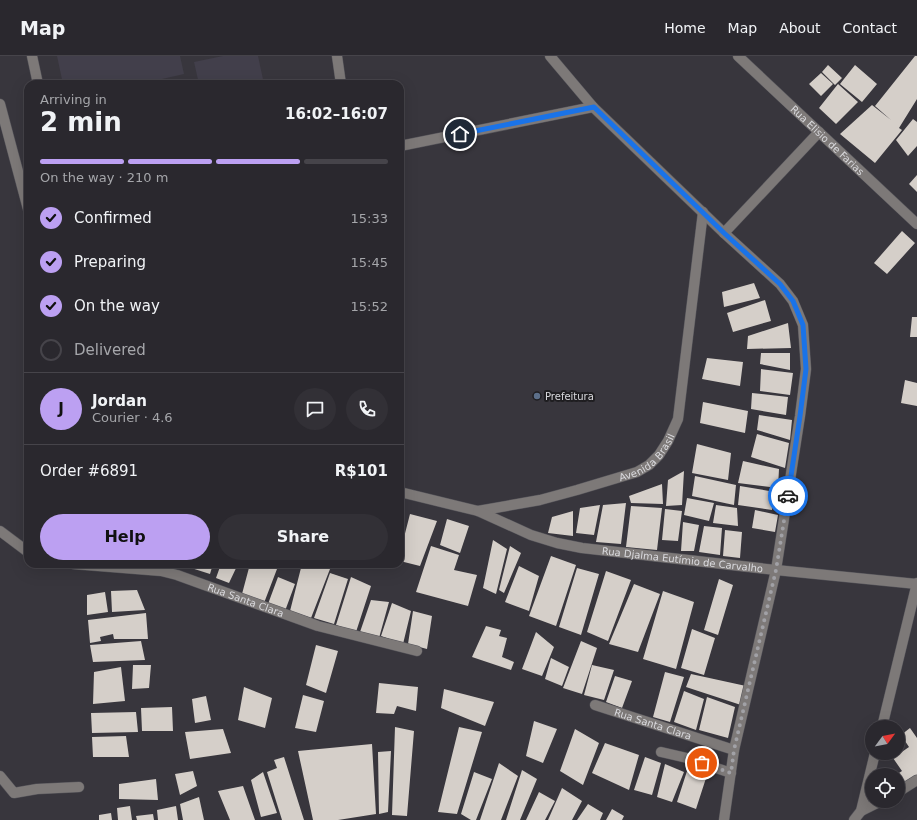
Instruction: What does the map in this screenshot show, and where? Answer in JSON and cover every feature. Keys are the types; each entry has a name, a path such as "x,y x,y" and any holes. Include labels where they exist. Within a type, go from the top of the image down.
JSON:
{"street":[{"path":"32,56 37,80"},
{"path":"337,56 340,80"},
{"path":"550,56 594,107 724,233 780,284 793,301 803,325 806,369 776,570 734,750 724,820"},
{"name":"Rua Elisio de Farias","path":"738,56 917,224"},
{"path":"0,104 24,194"},
{"path":"404,145 594,107"},
{"path":"724,233 819,132"},
{"name":"Avenida Brasil","path":"404,493 478,511 540,500 637,472 649,465 660,455 678,419 703,212"},
{"name":"Rua Djalma Eutímio de Carvalho","path":"478,511 531,535 557,543 582,548 917,584"},
{"path":"0,531 24,549"},
{"name":"Rua Santa Clara","path":"123,568 161,571 177,575 318,626 417,651"},
{"path":"884,720 917,584"},
{"name":"Rua Santa Clara","path":"595,705 734,750"},
{"path":"661,752 687,758 731,773"},
{"path":"861,812 873,760"},
{"path":"0,776 14,793 37,789 79,787"},
{"path":"905,788 917,780"},
{"path":"854,820 861,812 868,808"}],"shaded area":[{"path":"57,56 180,56 184,74 158,80 62,80"},
{"path":"223,56 258,56 263,80 198,80 194,62"}],"building":[{"path":"915,56 917,56 917,99 899,128 902,130 875,163 840,134 872,105 891,120 875,106"},
{"path":"828,65 842,78 835,85 822,72"},
{"path":"855,65 877,84 862,102 840,84"},
{"path":"821,73 833,84 821,96 809,84"},
{"path":"838,84 858,102 836,124 819,108"},
{"path":"913,119 917,122 917,146 908,156 896,140"},
{"path":"917,175 917,192 909,184"},
{"path":"902,231 915,243 887,274 874,263"},
{"path":"754,283 760,298 724,307 722,292"},
{"path":"765,300 771,321 733,332 727,313"},
{"path":"912,317 917,317 917,337 910,337"},
{"path":"788,323 791,348 747,349 748,336"},
{"path":"761,353 790,353 790,370 760,364"},
{"path":"707,358 743,362 740,386 702,379"},
{"path":"761,369 793,373 790,395 760,391"},
{"path":"905,380 917,383 917,406 901,403"},
{"path":"752,393 788,397 786,415 751,409"},
{"path":"703,402 748,411 745,433 700,423"},
{"path":"759,415 792,420 790,440 757,430"},
{"path":"757,434 789,443 785,468 751,457"},
{"path":"697,444 731,453 728,480 692,473"},
{"path":"743,461 779,469 778,488 738,483"},
{"path":"684,471 682,505 666,506 668,480"},
{"path":"695,476 736,485 734,505 692,496"},
{"path":"662,484 663,504 631,503 629,496"},
{"path":"740,486 775,492 772,510 738,505"},
{"path":"687,498 714,503 709,521 684,515"},
{"path":"626,503 621,544 596,542 603,505"},
{"path":"600,505 594,535 576,533 580,508"},
{"path":"716,505 737,508 738,526 713,523"},
{"path":"631,506 662,508 657,550 626,547"},
{"path":"665,509 682,511 678,541 662,540"},
{"path":"755,510 778,515 775,532 752,528"},
{"path":"573,511 573,536 548,533 552,517"},
{"path":"410,514 437,521 420,566 404,562 404,537"},
{"path":"447,519 469,526 460,553 440,545"},
{"path":"683,522 699,525 694,551 681,551"},
{"path":"704,526 722,528 720,555 699,552"},
{"path":"725,530 742,532 740,558 723,556"},
{"path":"493,540 507,549 496,594 483,588"},
{"path":"431,546 459,555 454,570 477,575 468,606 416,592"},
{"path":"510,546 521,553 504,593 499,590"},
{"path":"551,556 576,565 556,626 529,616"},
{"path":"519,566 539,576 529,611 505,602"},
{"path":"191,568 212,568 210,574"},
{"path":"220,568 236,568 229,583 216,578"},
{"path":"249,568 277,569 264,603 242,594"},
{"path":"301,568 330,569 311,618 290,611"},
{"path":"577,568 599,574 581,635 559,627"},
{"path":"606,571 631,580 608,641 587,632"},
{"path":"330,573 348,579 334,624 314,618"},
{"path":"278,577 295,584 285,611 268,604"},
{"path":"351,577 371,586 356,632 336,625"},
{"path":"719,579 733,585 718,635 704,630"},
{"path":"634,584 660,594 638,652 609,644"},
{"path":"137,590 145,610 112,612 111,591"},
{"path":"663,591 694,602 676,669 643,659"},
{"path":"105,592 108,612 87,615 87,595"},
{"path":"371,600 389,602 379,638 360,632"},
{"path":"392,603 411,611 403,644 381,636"},
{"path":"413,611 432,616 427,649 408,644"},
{"path":"146,613 148,639 114,639 113,634 100,637 101,641 90,643 88,620"},
{"path":"486,626 501,630 499,636 507,638 502,657 514,662 511,670 472,657"},
{"path":"692,629 715,638 704,675 681,668"},
{"path":"536,632 554,647 542,676 522,669"},
{"path":"141,641 145,660 93,662 90,645"},
{"path":"581,641 597,648 582,694 563,688"},
{"path":"316,645 338,651 326,693 306,685"},
{"path":"551,658 569,667 562,686 545,679"},
{"path":"133,665 151,665 149,688 132,689"},
{"path":"592,665 614,670 604,700 584,695"},
{"path":"121,667 125,701 93,704 94,672"},
{"path":"665,672 684,677 670,722 653,717"},
{"path":"691,674 746,686 741,705 686,687"},
{"path":"615,676 632,681 622,708 606,702"},
{"path":"379,683 418,687 416,711 397,706 394,714 376,713"},
{"path":"244,687 272,698 265,728 238,720"},
{"path":"444,689 494,702 485,726 441,708"},
{"path":"684,691 704,699 696,730 674,722"},
{"path":"303,695 324,701 316,732 295,728"},
{"path":"206,696 211,720 195,723 192,699"},
{"path":"707,697 735,707 728,738 699,730"},
{"path":"172,707 173,731 142,731 141,708"},
{"path":"136,712 138,732 92,733 91,713"},
{"path":"534,721 557,729 543,763 526,756"},
{"path":"395,727 414,731 407,816 392,815"},
{"path":"459,727 482,732 457,814 438,812"},
{"path":"910,728 917,738 917,779 905,785 905,768 900,768 894,760 905,760 905,750 909,747 905,741 905,732"},
{"path":"223,729 231,753 190,759 185,732"},
{"path":"575,729 599,743 583,785 560,771"},
{"path":"126,736 129,757 93,757 92,737"},
{"path":"605,743 639,755 629,790 592,773"},
{"path":"372,744 376,814 338,820 313,820 298,751"},
{"path":"391,751 388,812 379,814 378,752"},
{"path":"284,757 304,820 282,820 267,772 277,768 274,760"},
{"path":"645,757 661,763 652,795 634,790"},
{"path":"499,763 518,776 501,820 480,820"},
{"path":"665,764 684,772 672,802 657,797"},
{"path":"688,768 707,775 696,809 677,802"},
{"path":"522,770 537,779 520,820 506,820"},
{"path":"193,771 197,786 180,795 175,774"},
{"path":"263,772 277,813 261,817 251,780"},
{"path":"474,772 492,779 476,820 471,820 461,814"},
{"path":"156,779 158,800 119,799 119,784"},
{"path":"243,786 255,820 230,820 218,791"},
{"path":"562,788 582,801 572,820 548,820"},
{"path":"539,792 555,801 545,820 526,820"},
{"path":"199,797 204,820 183,820 180,804"},
{"path":"588,804 603,813 600,820 577,820"},
{"path":"130,806 132,820 118,820 117,808"},
{"path":"176,806 178,820 158,820 157,810"},
{"path":"612,809 624,816 622,820 606,820"},
{"path":"111,813 112,820 99,820 99,815"},
{"path":"153,814 154,820 137,820 136,816"}],"way so far":[{"path":"702,763 731,773 734,750 776,570 788,496"}],"place":[{"name":"Prefeitura","path":"537,396"}],"route":[{"path":"460,134 594,107 724,233 780,284 793,301 803,325 806,369 788,496"}]}
